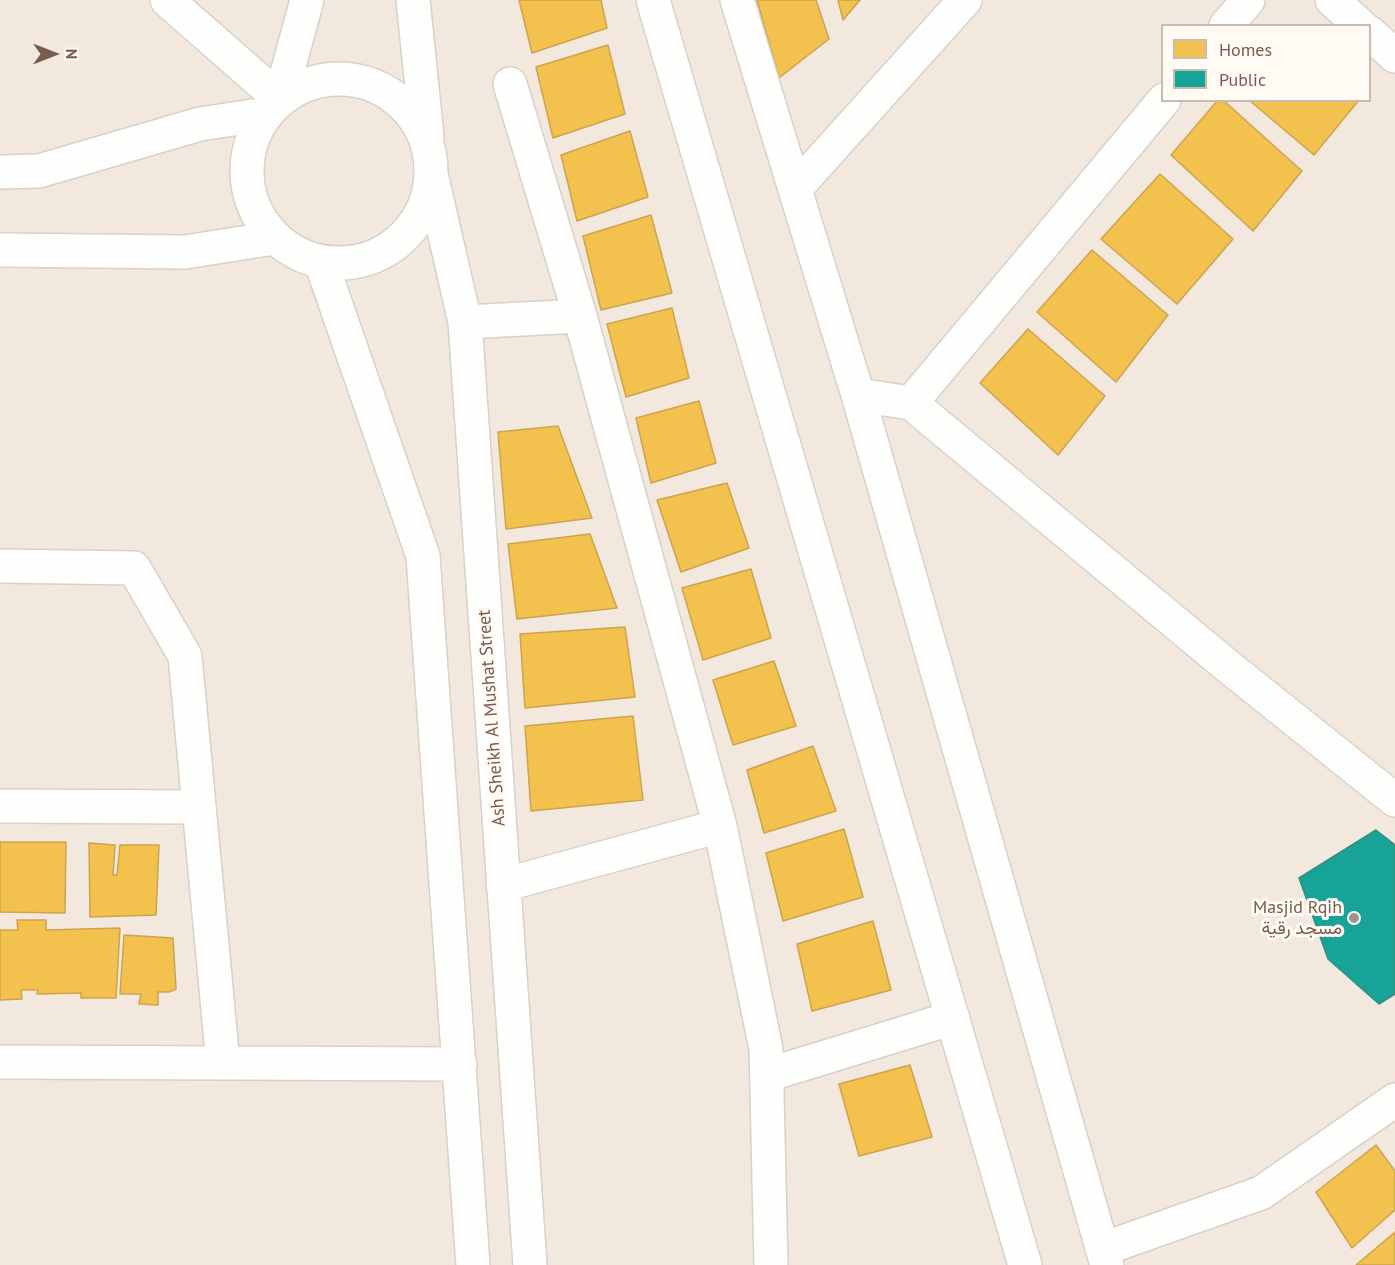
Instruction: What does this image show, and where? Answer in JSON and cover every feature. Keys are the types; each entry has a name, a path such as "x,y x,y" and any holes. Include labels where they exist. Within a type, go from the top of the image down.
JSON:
{"street":[{"path":"166,0 273,107"},
{"path":"0,172 39,171 200,124 273,107 306,84 335,78 365,82 392,95 414,117 429,159 423,208 415,225 397,244 374,258 348,264 321,262 296,254 274,238 255,208 248,191 246,164 252,137 273,107 308,0"},
{"name":"Ash Sheikh Al Mushat Street","path":"413,0 429,159 465,321 530,1265"},
{"path":"653,0 1025,1265"},
{"path":"737,0 858,395 1105,1257 1261,1193 1395,1100"},
{"path":"795,189 965,0"},
{"path":"1228,24 1248,0"},
{"path":"1332,0 1359,24"},
{"path":"1371,34 1395,56"},
{"path":"510,84 580,316 720,826 766,1049 771,1265"},
{"path":"912,403 1162,102"},
{"path":"0,250 185,252 274,238"},
{"path":"321,262 423,556 473,1265"},
{"path":"465,321 580,316"},
{"path":"858,395 912,403 1230,668 1395,800"},
{"path":"0,566 134,568 185,656 223,1063"},
{"path":"0,807 199,807"},
{"path":"503,885 720,826"},
{"path":"767,1075 952,1018"},
{"path":"0,1062 460,1064"}],"shaded area":[{"path":"0,0 1395,0 1395,1265 0,1265"}],"building: Homes":[{"path":"519,0 601,0 607,28 532,53"},
{"path":"757,0 816,0 829,39 779,78"},
{"path":"838,0 860,0 843,20"},
{"path":"608,45 625,114 553,138 536,67"},
{"path":"1216,102 1225,102 1302,171 1253,231 1171,155"},
{"path":"1251,102 1357,102 1314,155"},
{"path":"630,131 648,197 577,221 561,155"},
{"path":"1160,174 1233,239 1177,304 1101,239"},
{"path":"651,215 672,293 601,310 583,236"},
{"path":"1092,250 1168,315 1116,382 1037,312"},
{"path":"672,308 689,378 626,397 607,324"},
{"path":"1028,329 1105,396 1058,455 980,383"},
{"path":"699,401 716,463 651,483 636,418"},
{"path":"558,426 592,518 506,529 498,432"},
{"path":"727,483 749,548 681,572 657,500"},
{"path":"590,534 617,608 517,619 508,544"},
{"path":"751,569 771,638 703,660 682,588"},
{"path":"625,627 635,697 525,708 520,634"},
{"path":"774,661 796,726 733,745 713,680"},
{"path":"633,716 643,800 531,811 525,726"},
{"path":"813,746 836,811 764,833 747,770"},
{"path":"844,829 863,897 783,921 766,853"},
{"path":"0,842 66,842 65,913 0,912"},
{"path":"89,843 115,845 113,875 117,875 120,845 159,845 156,915 90,917"},
{"path":"17,920 46,920 46,930 120,928 116,998 81,998 81,993 37,994 38,990 21,990 22,999 0,1000 0,930 18,930"},
{"path":"873,921 891,990 812,1011 797,944"},
{"path":"124,935 173,938 176,989 169,992 158,992 158,1005 139,1004 141,994 120,994"},
{"path":"910,1065 932,1137 859,1156 839,1084"},
{"path":"1376,1145 1395,1171 1395,1210 1352,1248 1316,1192"},
{"path":"1395,1232 1395,1265 1356,1265"}],"building: Public":[{"name":"Masjid Rqih مسجد رقية","path":"1376,830 1395,845 1395,994 1379,1004 1328,959 1299,878"}],"place":[{"name":"Masjid Rqih مسجد رقية","path":"1354,918"}]}
